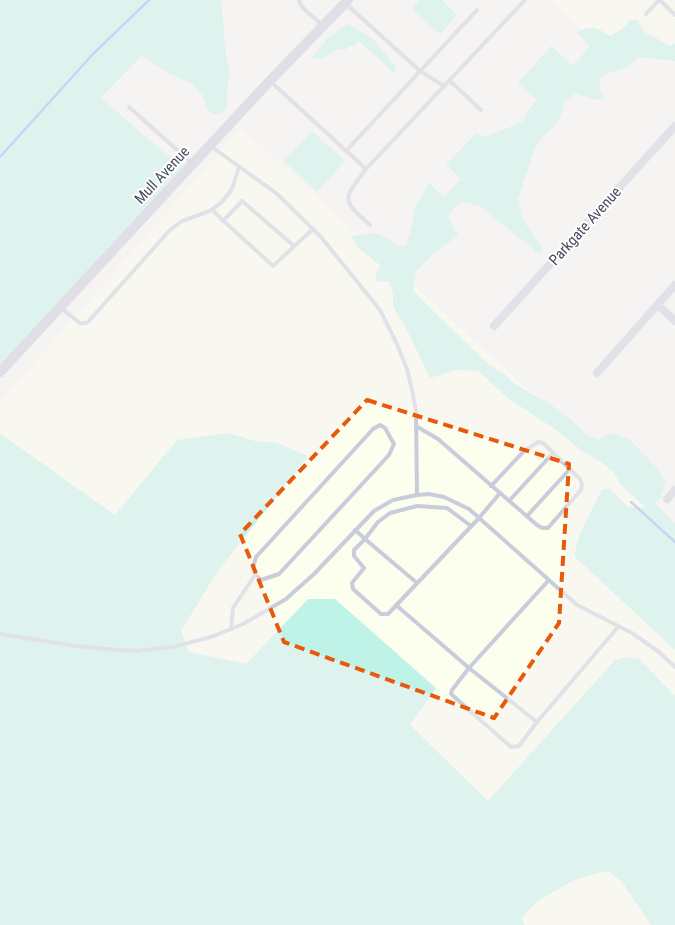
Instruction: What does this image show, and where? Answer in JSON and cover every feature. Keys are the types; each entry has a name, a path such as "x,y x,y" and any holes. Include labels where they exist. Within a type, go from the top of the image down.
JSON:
{"street":[{"name":"Mull Avenue","path":"0,372 270,80 347,2"},
{"name":"Parkgate Avenue","path":"494,326 675,126"},
{"path":"597,373 675,285"},
{"path":"658,304 675,321"},
{"path":"667,499 675,490"}],"lane":[{"path":"299,0 303,8 323,26"},
{"path":"370,225 352,209 348,202 350,190 366,169 525,0"},
{"path":"646,14 660,0 675,15"},
{"path":"347,2 420,70 444,86"},
{"path":"346,151 477,10"},
{"path":"270,80 366,169"},
{"path":"449,80 481,110"},
{"path":"130,107 192,164"},
{"path":"210,145 276,193 322,237 380,310 407,369 416,411 417,495"},
{"path":"60,307 80,323 86,323 170,230 182,221 212,209 222,202 232,189 239,166"},
{"path":"223,221 242,201 294,246"},
{"path":"212,209 273,266 313,229"},
{"path":"231,629 234,608 255,575 253,568 256,558 373,429 380,425 386,428 394,444 389,455 279,574 261,580 255,575"},
{"path":"416,426 438,439 509,501 542,528 548,528 581,490 582,485 580,479 570,469 542,443 538,442 530,445 492,486"},
{"path":"509,501 553,453"},
{"path":"527,516 570,469"},
{"path":"471,526 447,508 417,506 390,513 378,522 354,550 354,556 364,568 352,583 353,590 381,614 388,614 479,518 500,493"},
{"path":"0,634 93,648 136,651 189,643 231,629 265,612 293,593 314,574 374,511 393,500 429,494 444,497 469,509 577,605 632,633 653,647 675,667"},
{"path":"355,530 416,583"},
{"path":"548,581 469,668 451,694 511,747 519,746 537,722 618,627"},
{"path":"396,605 469,668 537,722"}],"highlighted area":[{"path":"367,400 569,464 559,623 494,718 284,642 240,534"}],"shaded area":[{"path":"550,0 675,0 675,47 672,50 637,19 607,52"},
{"path":"241,128 675,523 675,925 482,925 0,475 0,402"}],"green space":[{"path":"0,0 221,0 230,75 227,87 227,106 224,112 214,114 208,110 203,96 191,83 170,74 141,56 101,98 162,151 184,165 0,366"},
{"path":"420,0 442,0 457,15 441,33 436,31 412,9"},
{"path":"630,20 637,20 644,32 670,46 675,43 675,61 639,57 628,67 608,73 600,78 600,89 604,100 592,99 576,93 564,102 557,123 544,135 535,148 518,199 522,218 543,249 538,253 480,206 463,202 452,210 448,216 454,231 459,234 431,256 416,271 413,291 489,365 506,375 512,382 538,398 545,400 587,435 598,440 612,433 629,439 657,468 666,482 660,499 654,503 675,523 675,650 574,556 579,536 602,489 610,489 628,507 646,508 622,486 613,472 601,462 582,451 559,432 509,399 478,371 456,370 430,378 393,305 393,294 389,282 377,281 375,278 380,265 357,247 351,236 375,233 387,238 395,245 406,246 412,227 414,209 429,183 444,197 461,179 446,165 476,133 485,137 523,122 527,112 537,100 518,83 551,46 573,66 590,46 576,32 593,28 601,30 610,36 623,28"},
{"path":"347,24 372,38 396,67 394,73 359,41 353,47 350,45 345,50 339,48 322,59 312,58 327,39"},
{"path":"312,131 345,161 317,192 284,161"},
{"path":"228,433 255,441 277,443 308,456 217,572 181,631 189,652 246,664 308,599 335,599 436,688 410,725 488,801 615,660 627,657 639,659 675,696 675,925 651,925 622,882 608,871 576,879 539,900 521,918 525,925 0,925 0,435 115,515 177,440"}],"waterway":[{"path":"0,157 93,54 149,0"},
{"path":"631,502 675,542"}]}
